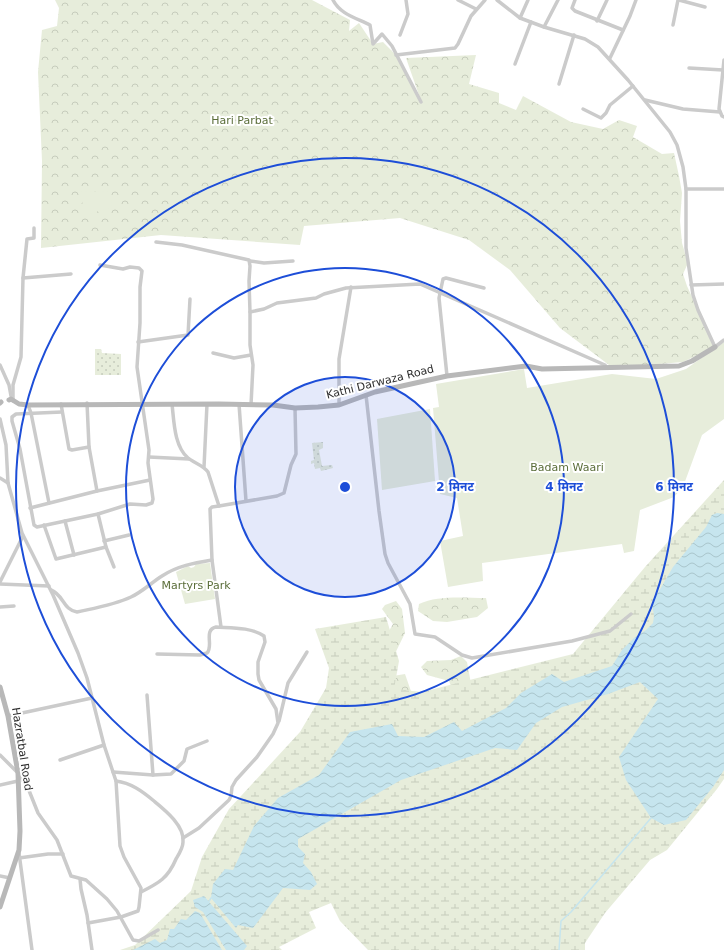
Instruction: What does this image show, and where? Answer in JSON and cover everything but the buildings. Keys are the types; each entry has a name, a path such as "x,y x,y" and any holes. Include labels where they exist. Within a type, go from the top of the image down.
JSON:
{"street":[{"path":"333,0 342,12 370,25 373,44 382,34 392,46 421,102"},
{"path":"400,35 408,14 406,0"},
{"path":"458,0 476,9"},
{"path":"396,55 455,48 466,23 476,9 485,0"},
{"path":"497,0 520,18 585,39 598,47 610,58 670,132 677,145 682,162 686,189 686,248 691,285 695,302 715,347"},
{"path":"520,18 528,0"},
{"path":"544,27 558,0"},
{"path":"575,0 572,9 623,30"},
{"path":"597,20 607,0"},
{"path":"610,58 636,0"},
{"path":"673,25 678,0 705,7"},
{"path":"515,64 531,22"},
{"path":"559,84 574,35"},
{"path":"724,60 719,109 724,117"},
{"path":"689,68 723,70"},
{"path":"583,109 600,118 606,113 610,105 633,86"},
{"path":"644,100 683,109 720,112"},
{"path":"686,189 724,189"},
{"path":"11,400 13,385 21,357 23,278 27,239 34,238 34,228"},
{"path":"156,242 190,247 264,263 293,260"},
{"path":"250,261 252,365 251,405"},
{"path":"62,412 14,415 12,421 20,449 34,525 38,527 98,514 130,504 146,505 152,503 149,450 143,403 137,375 141,270 139,268 130,267 123,269 100,265"},
{"path":"23,278 71,274"},
{"path":"447,376 439,298 444,278 484,288"},
{"path":"250,312 277,304 319,297 334,291 352,287 420,284 605,365"},
{"path":"691,285 724,284"},
{"path":"339,405 339,359 352,287"},
{"path":"138,342 188,335 190,299"},
{"name":"Kathi Darwaza Road","path":"11,400 19,404 28,405 143,403 273,405 295,408 318,407 339,405 375,392 447,376 526,366 542,369 679,366 692,361 724,340"},
{"path":"213,353 234,358 251,355"},
{"path":"0,365 9,385 11,400"},
{"path":"366,395 385,554 388,563 410,604 415,634 435,637 462,655 472,658 572,641 610,631 631,614"},
{"path":"87,403 89,447 97,491"},
{"path":"61,404 69,449 72,450 89,447"},
{"path":"172,404 178,438 184,454 189,459 204,468 210,476 219,506"},
{"path":"204,468 207,404"},
{"path":"239,404 246,501"},
{"path":"28,405 49,503"},
{"path":"221,627 212,560 209,511 212,507 277,496 284,493 290,465 296,454 295,408"},
{"path":"0,419 6,445 8,483 17,519 23,536 50,588 87,678 104,744 116,781 120,846 124,857 140,885 141,892 138,911 121,917 88,923"},
{"path":"149,458 189,459"},
{"path":"0,478 8,483"},
{"path":"30,508 97,491 150,480"},
{"path":"98,514 104,541 114,567"},
{"path":"65,521 74,555"},
{"path":"44,525 56,559 106,547"},
{"path":"104,541 129,535"},
{"path":"23,536 0,583 50,588 60,596 67,608 77,612 106,606 126,599 136,595 164,575 179,567 212,560"},
{"path":"0,607 14,606"},
{"path":"157,654 207,653 210,649 210,631 214,627 254,631 264,636 265,642 258,662 258,674 259,680 276,709 278,723"},
{"path":"183,838 199,828 229,800 232,787 236,780 257,758 273,734 278,723 288,683 307,652"},
{"name":"Hazratbal Road","path":"0,687 8,716 18,773 20,831 19,850 0,907"},
{"path":"147,695 153,775"},
{"path":"8,716 92,698"},
{"path":"113,772 153,775 170,774 174,772 184,761 187,749 207,742"},
{"path":"60,760 104,744"},
{"path":"0,755 18,773 30,792 38,813 57,840 70,874 73,878 86,880 107,899 121,917 131,937 135,941 158,930"},
{"path":"0,785 18,781"},
{"path":"116,781 131,784 159,805 173,818 183,838 181,849 167,875 155,885 141,892"},
{"path":"19,850 32,950"},
{"path":"19,858 48,854 63,854"},
{"path":"0,876 10,878"},
{"path":"80,879 92,950"}],"green space":[{"name":"Hari Parbat","path":"55,0 312,0 350,20 349,31 359,23 373,44 383,42 396,55 420,98 406,58 476,55 469,84 499,93 499,103 516,110 523,96 571,122 603,129 619,120 637,126 633,137 662,154 674,153 682,193 680,221 682,243 688,263 683,274 715,347 683,362 613,368 560,328 510,270 469,240 400,218 304,226 300,245 161,235 41,248 42,161 38,72 42,30 57,26 59,8"},
{"path":"79,191 110,192 112,207 83,216 78,206 83,205"},
{"name":"Badam Waari","path":"724,342 724,419 702,435 683,487 674,497 640,510 634,551 624,553 622,544 482,563 483,581 448,587 440,541 463,536 457,498 440,494 433,408 439,407 436,384 524,369 527,388 612,374 656,379 686,369"},
{"path":"95,349 101,349 102,353 121,354 121,375 95,375"},
{"path":"430,409 435,481 382,490 377,419"},
{"path":"323,442 323,448 319,450 322,466 332,465 333,468 321,471 320,468 315,469 314,463 311,464 311,461 314,460 312,443"},
{"path":"724,480 724,779 667,850 650,860 605,913 585,943 585,950 368,950 340,921 331,903 309,912 316,928 279,947 282,950 120,950 135,945 191,891 202,857 229,809 300,732 326,688 329,668 315,629 386,617 399,661 394,689 422,692 573,654 645,567"},
{"name":"Martyrs Park","path":"210,563 215,599 185,604 176,572 188,566 191,568 196,564"},
{"path":"486,598 488,608 477,617 447,622 433,621 418,611 419,604 434,599"},
{"path":"396,601 402,609 405,633 387,670 387,677 405,674 413,697 452,689 449,681 427,675 421,667 427,661 451,660 461,656 467,662 474,700 467,713 334,680 385,638 393,624 382,609 385,605"}],"water":[{"path":"717,513 724,514 724,770 713,787 686,820 664,825 651,818 626,780 619,757 658,699 640,682 608,694 562,707 536,723 517,750 495,748 401,780 298,839 298,847 305,854 303,863 311,872 317,884 310,890 283,888 253,928 238,925 236,928 211,898 213,884 225,869 233,870 254,826 278,798 319,775 350,732 392,724 398,736 424,737 454,722 462,731 506,708 521,693 552,674 564,682 612,666 622,650 653,623 654,616 652,603 673,567 706,527 712,515"},
{"path":"204,896 247,946 244,950 226,950 203,912 195,907 193,900"},
{"path":"195,911 200,913 222,950 133,950 155,939 160,943 167,940 170,929 174,929 181,919 186,920"}],"waterway":[{"path":"559,950 561,921 571,912 651,818"},
{"path":"208,903 211,898"}]}
